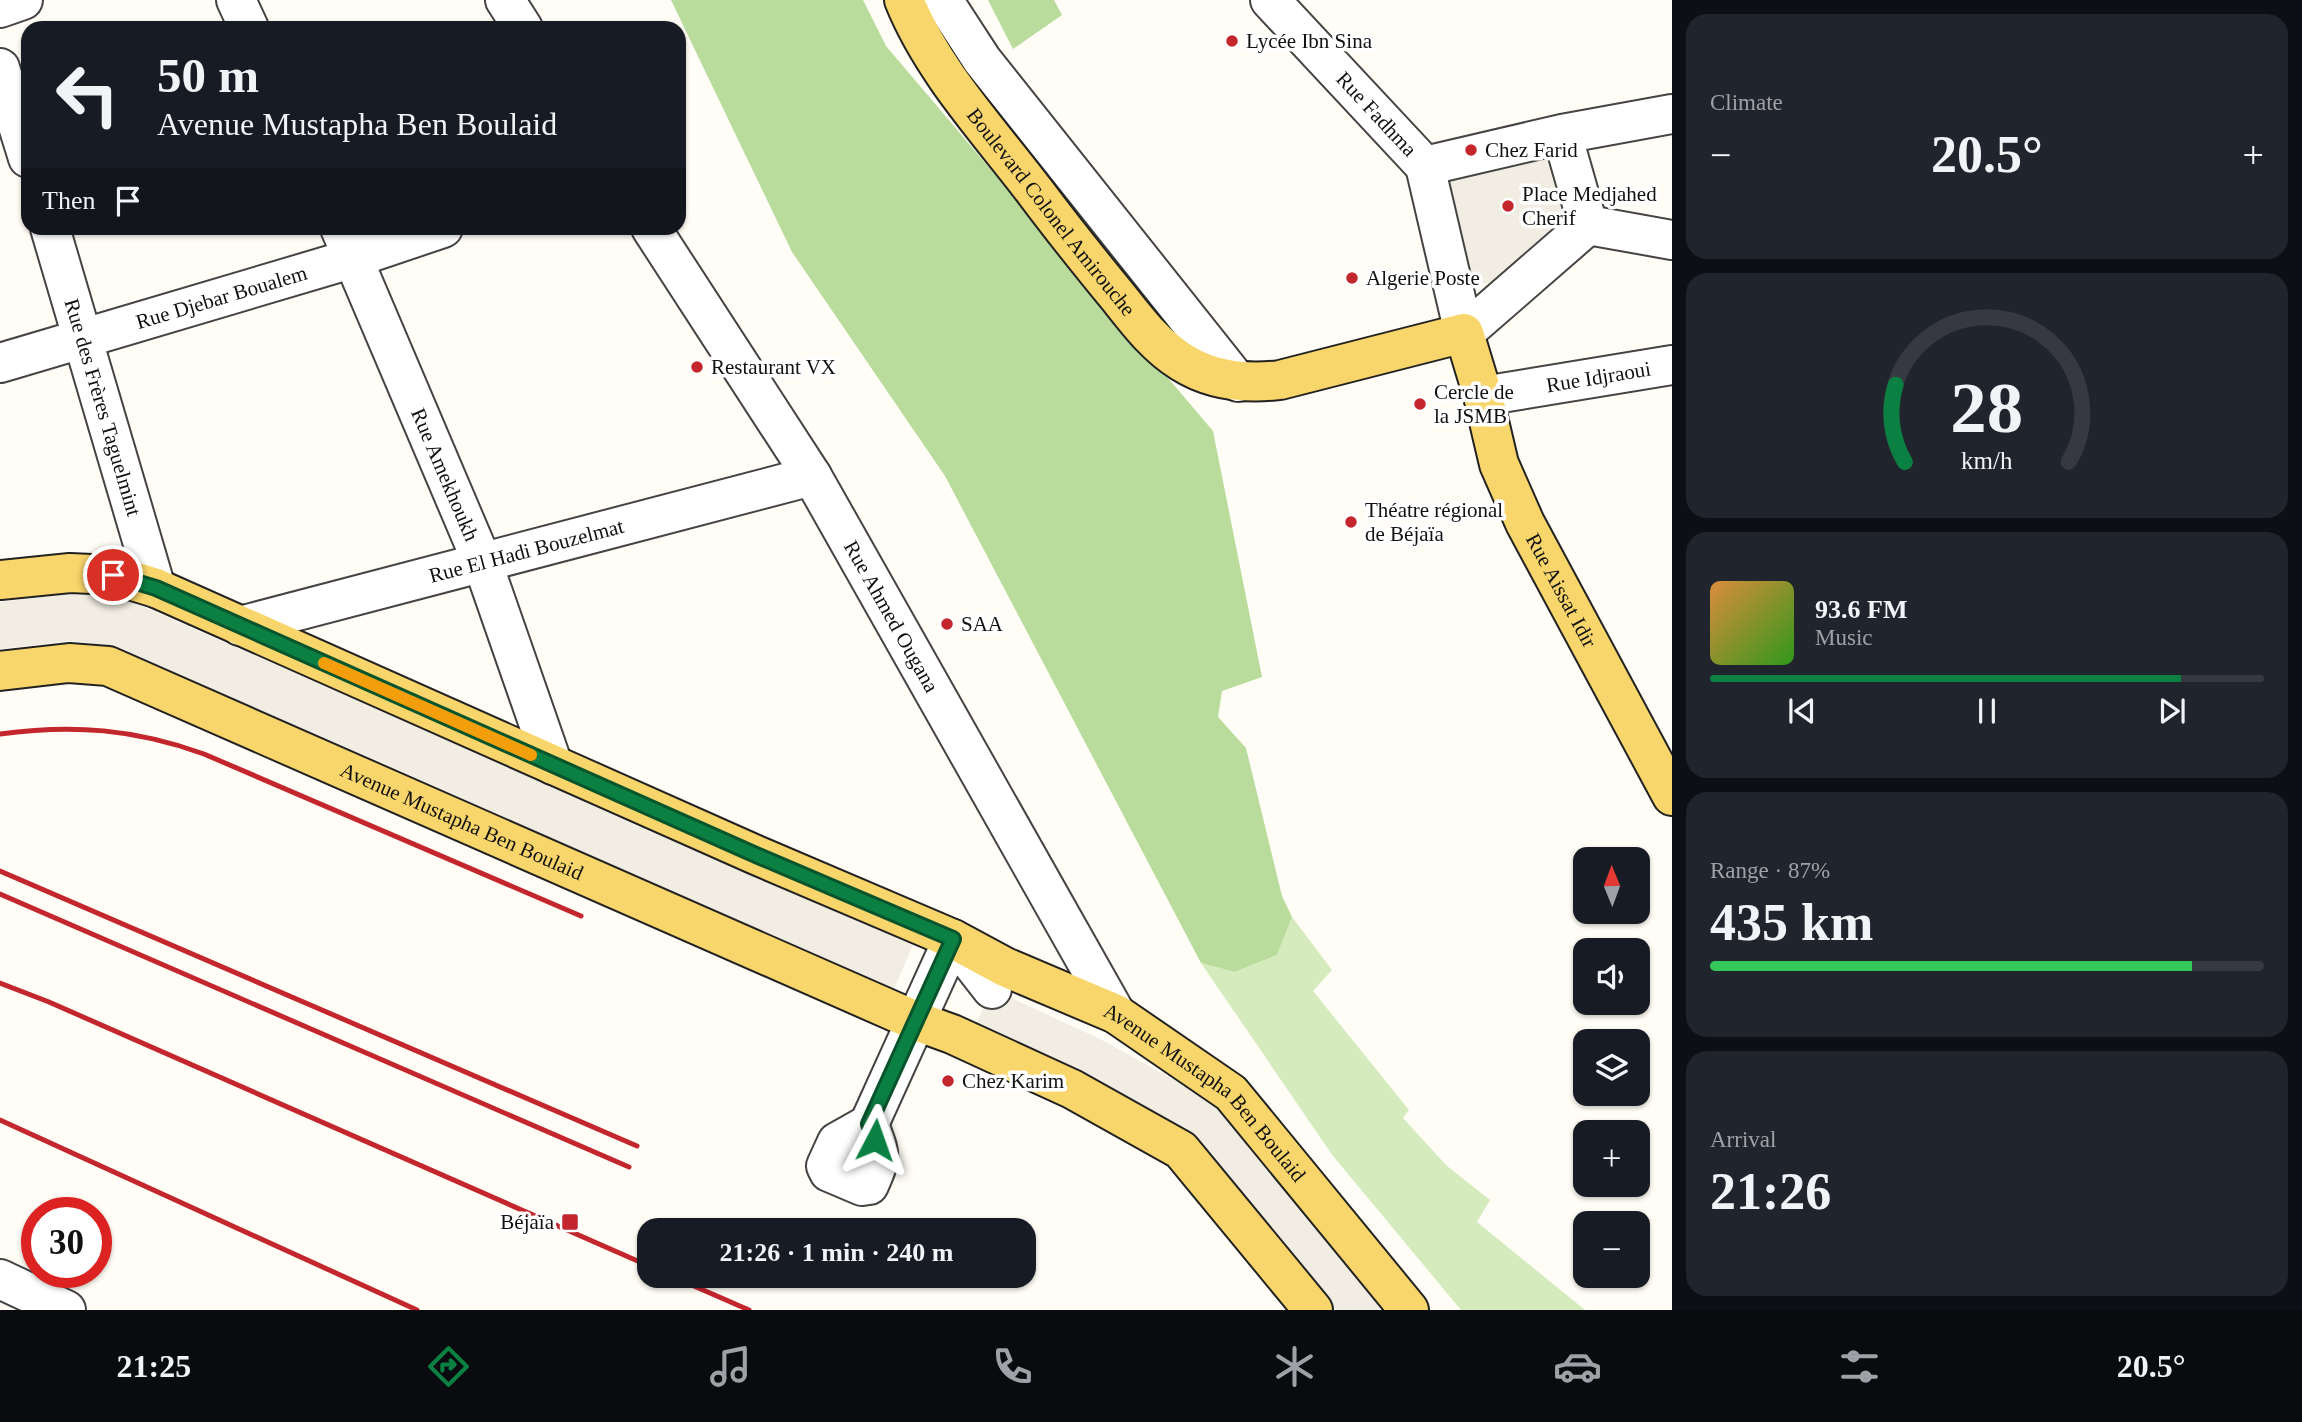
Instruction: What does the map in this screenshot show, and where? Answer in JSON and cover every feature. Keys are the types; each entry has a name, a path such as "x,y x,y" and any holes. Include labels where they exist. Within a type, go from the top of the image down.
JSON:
{"main road":[{"name":"Boulevard Colonel Amirouche","path":"904,0 924,43 961,95 1077,247 1152,339 1175,357 1199,371 1238,382 1280,380 1464,333"},
{"name":"Rue Aissat Idir","path":"1464,333 1499,464 1525,523 1672,796"},
{"name":"Avenue Mustapha Ben Boulaid","path":"0,580 80,573 113,575 156,588 552,765 953,939 1004,967 1116,1014 1231,1093 1409,1310"},
{"name":"Avenue Mustapha Ben Boulaid","path":"0,671 69,663 108,667 1072,1089 1181,1150 1314,1310"}],"street":[{"path":"0,8 23,0"},
{"path":"236,0 246,21"},
{"path":"505,0 518,21"},
{"name":"Boulevard Colonel Amirouche","path":"943,0 982,60 1238,382"},
{"name":"Rue Fadhma","path":"1269,0 1425,166"},
{"path":"0,68 21,136"},
{"path":"1588,225 1464,333 1425,166 1562,134 1672,114"},
{"path":"1562,134 1588,225"},
{"path":"1588,225 1672,240"},
{"name":"Rue des Frères Taguelmint","path":"52,235 156,588"},
{"name":"Rue Djebar Boualem","path":"0,363 83,337 347,243 398,235"},
{"name":"Rue Ahmed Ougana","path":"656,235 812,476 1116,1014"},
{"name":"Rue Amekhoukh","path":"347,243 482,564 552,765"},
{"name":"Rue Idjraoui","path":"1483,396 1672,365"},
{"name":"Rue El Hadi Bouzelmat","path":"240,626 812,476"},
{"path":"869,1124 953,939 992,989"},
{"path":"916,1021 975,1026"},
{"path":"0,1279 66,1310"}],"green space":[{"path":"671,0 863,0 886,46 1213,431 1262,677 1222,691 1218,717 1246,748 1282,896 1292,917 1277,955 1235,972 1201,963 945,476 792,252 686,31 686,21 681,21"},
{"path":"988,0 1054,0 1062,15 1013,49"},
{"path":"1292,917 1332,970 1313,991 1409,1110 1403,1118 1447,1166 1490,1200 1477,1222 1585,1310 1461,1310 1333,1156 1201,963 1235,972 1277,955"}],"shaded area":[{"name":"Place Medjahed Cherif","path":"1556,144 1577,222 1507,284 1475,283 1458,268 1443,178"},
{"path":"70,594 125,599 913,945 894,989 113,646 70,641 0,649 0,602"},
{"path":"992,989 1098,1038 1218,1104 1388,1310 1336,1310 1192,1136 975,1026"}],"railway":[{"path":"0,734 53,729 104,731 153,739 204,754 581,916"},
{"path":"0,871 637,1146"},
{"path":"0,894 629,1167"},
{"path":"0,983 49,1002 637,1261"},
{"path":"0,1120 417,1310"},
{"path":"699,1288 749,1310"}],"slow traffic":[{"path":"324,663 531,755"}],"place":[{"name":"Lycée Ibn Sina","path":"1232,41"},
{"name":"Chez Farid","path":"1471,150"},
{"name":"Place Medjahed Cherif","path":"1508,206"},
{"name":"Algerie Poste","path":"1352,278"},
{"name":"Restaurant VX","path":"697,367"},
{"name":"Cercle de la JSMB","path":"1420,404"},
{"name":"Théatre régional de Béjaïa","path":"1351,522"},
{"name":"SAA","path":"947,624"},
{"name":"Chez Karim","path":"948,1081"},
{"name":"Béjaïa","path":"570,1222"}],"route":[{"path":"113,575 156,588 756,855 953,939 869,1124 875,1140"}]}
